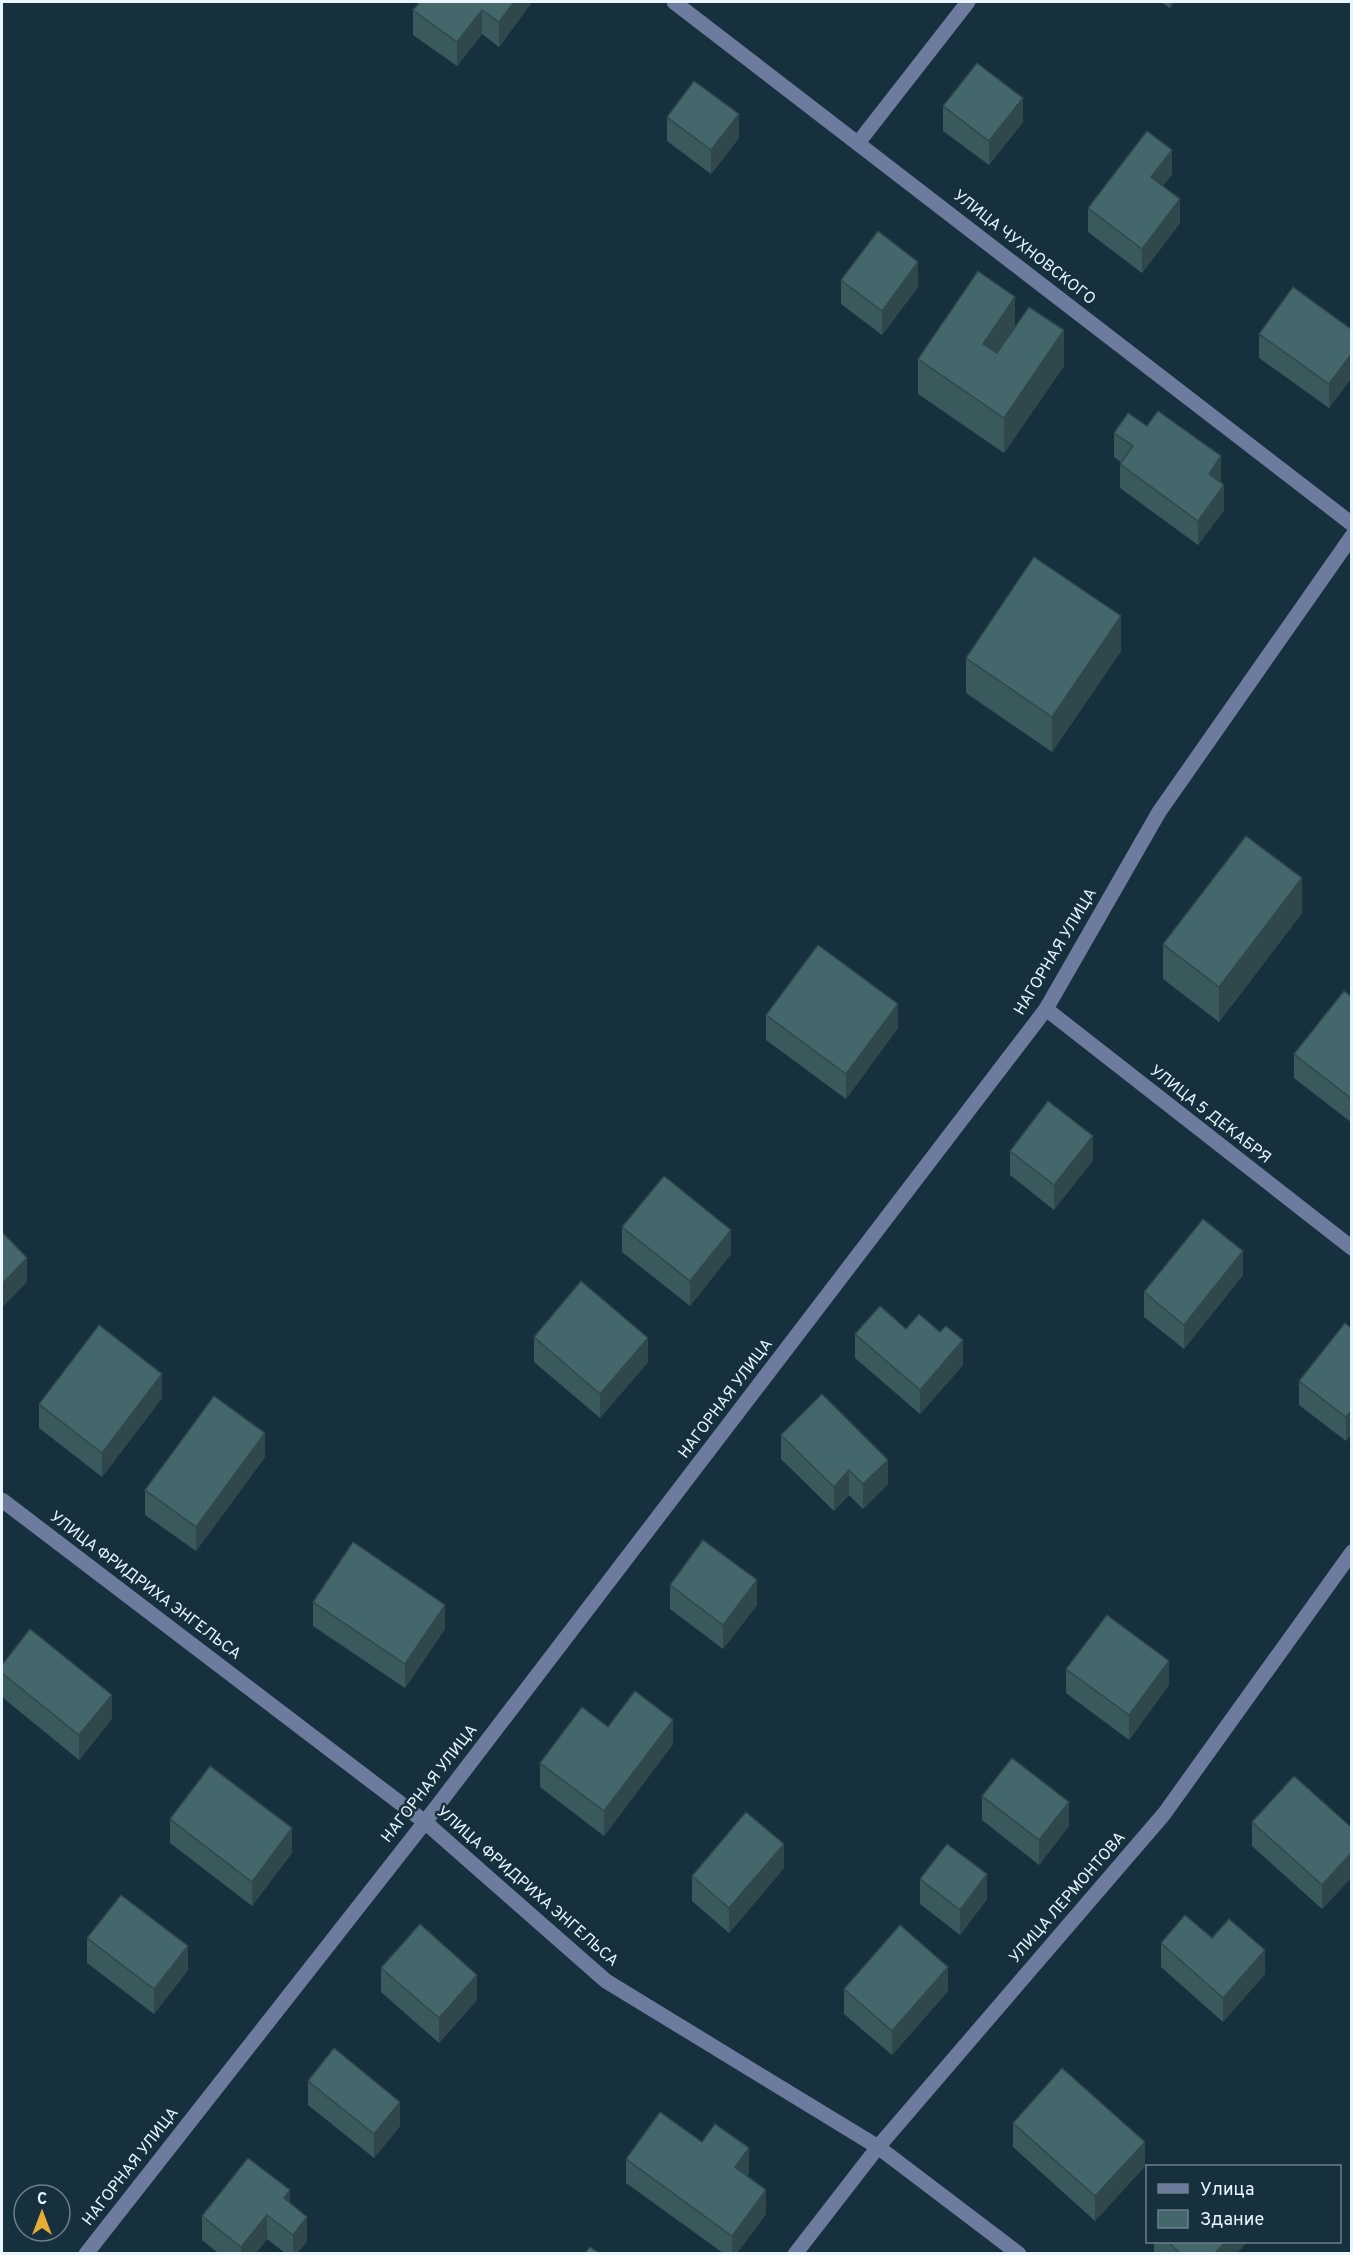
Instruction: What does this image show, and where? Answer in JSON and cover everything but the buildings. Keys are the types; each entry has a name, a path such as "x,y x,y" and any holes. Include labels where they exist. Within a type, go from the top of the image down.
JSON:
{"street":[{"name":"УЛИЦА ЧУХНОВСКОГО","path":"674,2 1352,524"},
{"path":"858,143 968,2"},
{"name":"НАГОРНАЯ УЛИЦА","path":"86,2253 425,1822 1046,1010 1159,812 1352,536"},
{"name":"УЛИЦА 5 ДЕКАБРЯ","path":"1046,1010 1352,1248"},
{"name":"УЛИЦА ФРИДРИХА ЭНГЕЛЬСА","path":"2,1500 425,1822 606,1980 878,2147 1019,2253"},
{"name":"УЛИЦА ЛЕРМОНТОВА","path":"795,2253 878,2147 1164,1814 1352,1552"}]}
